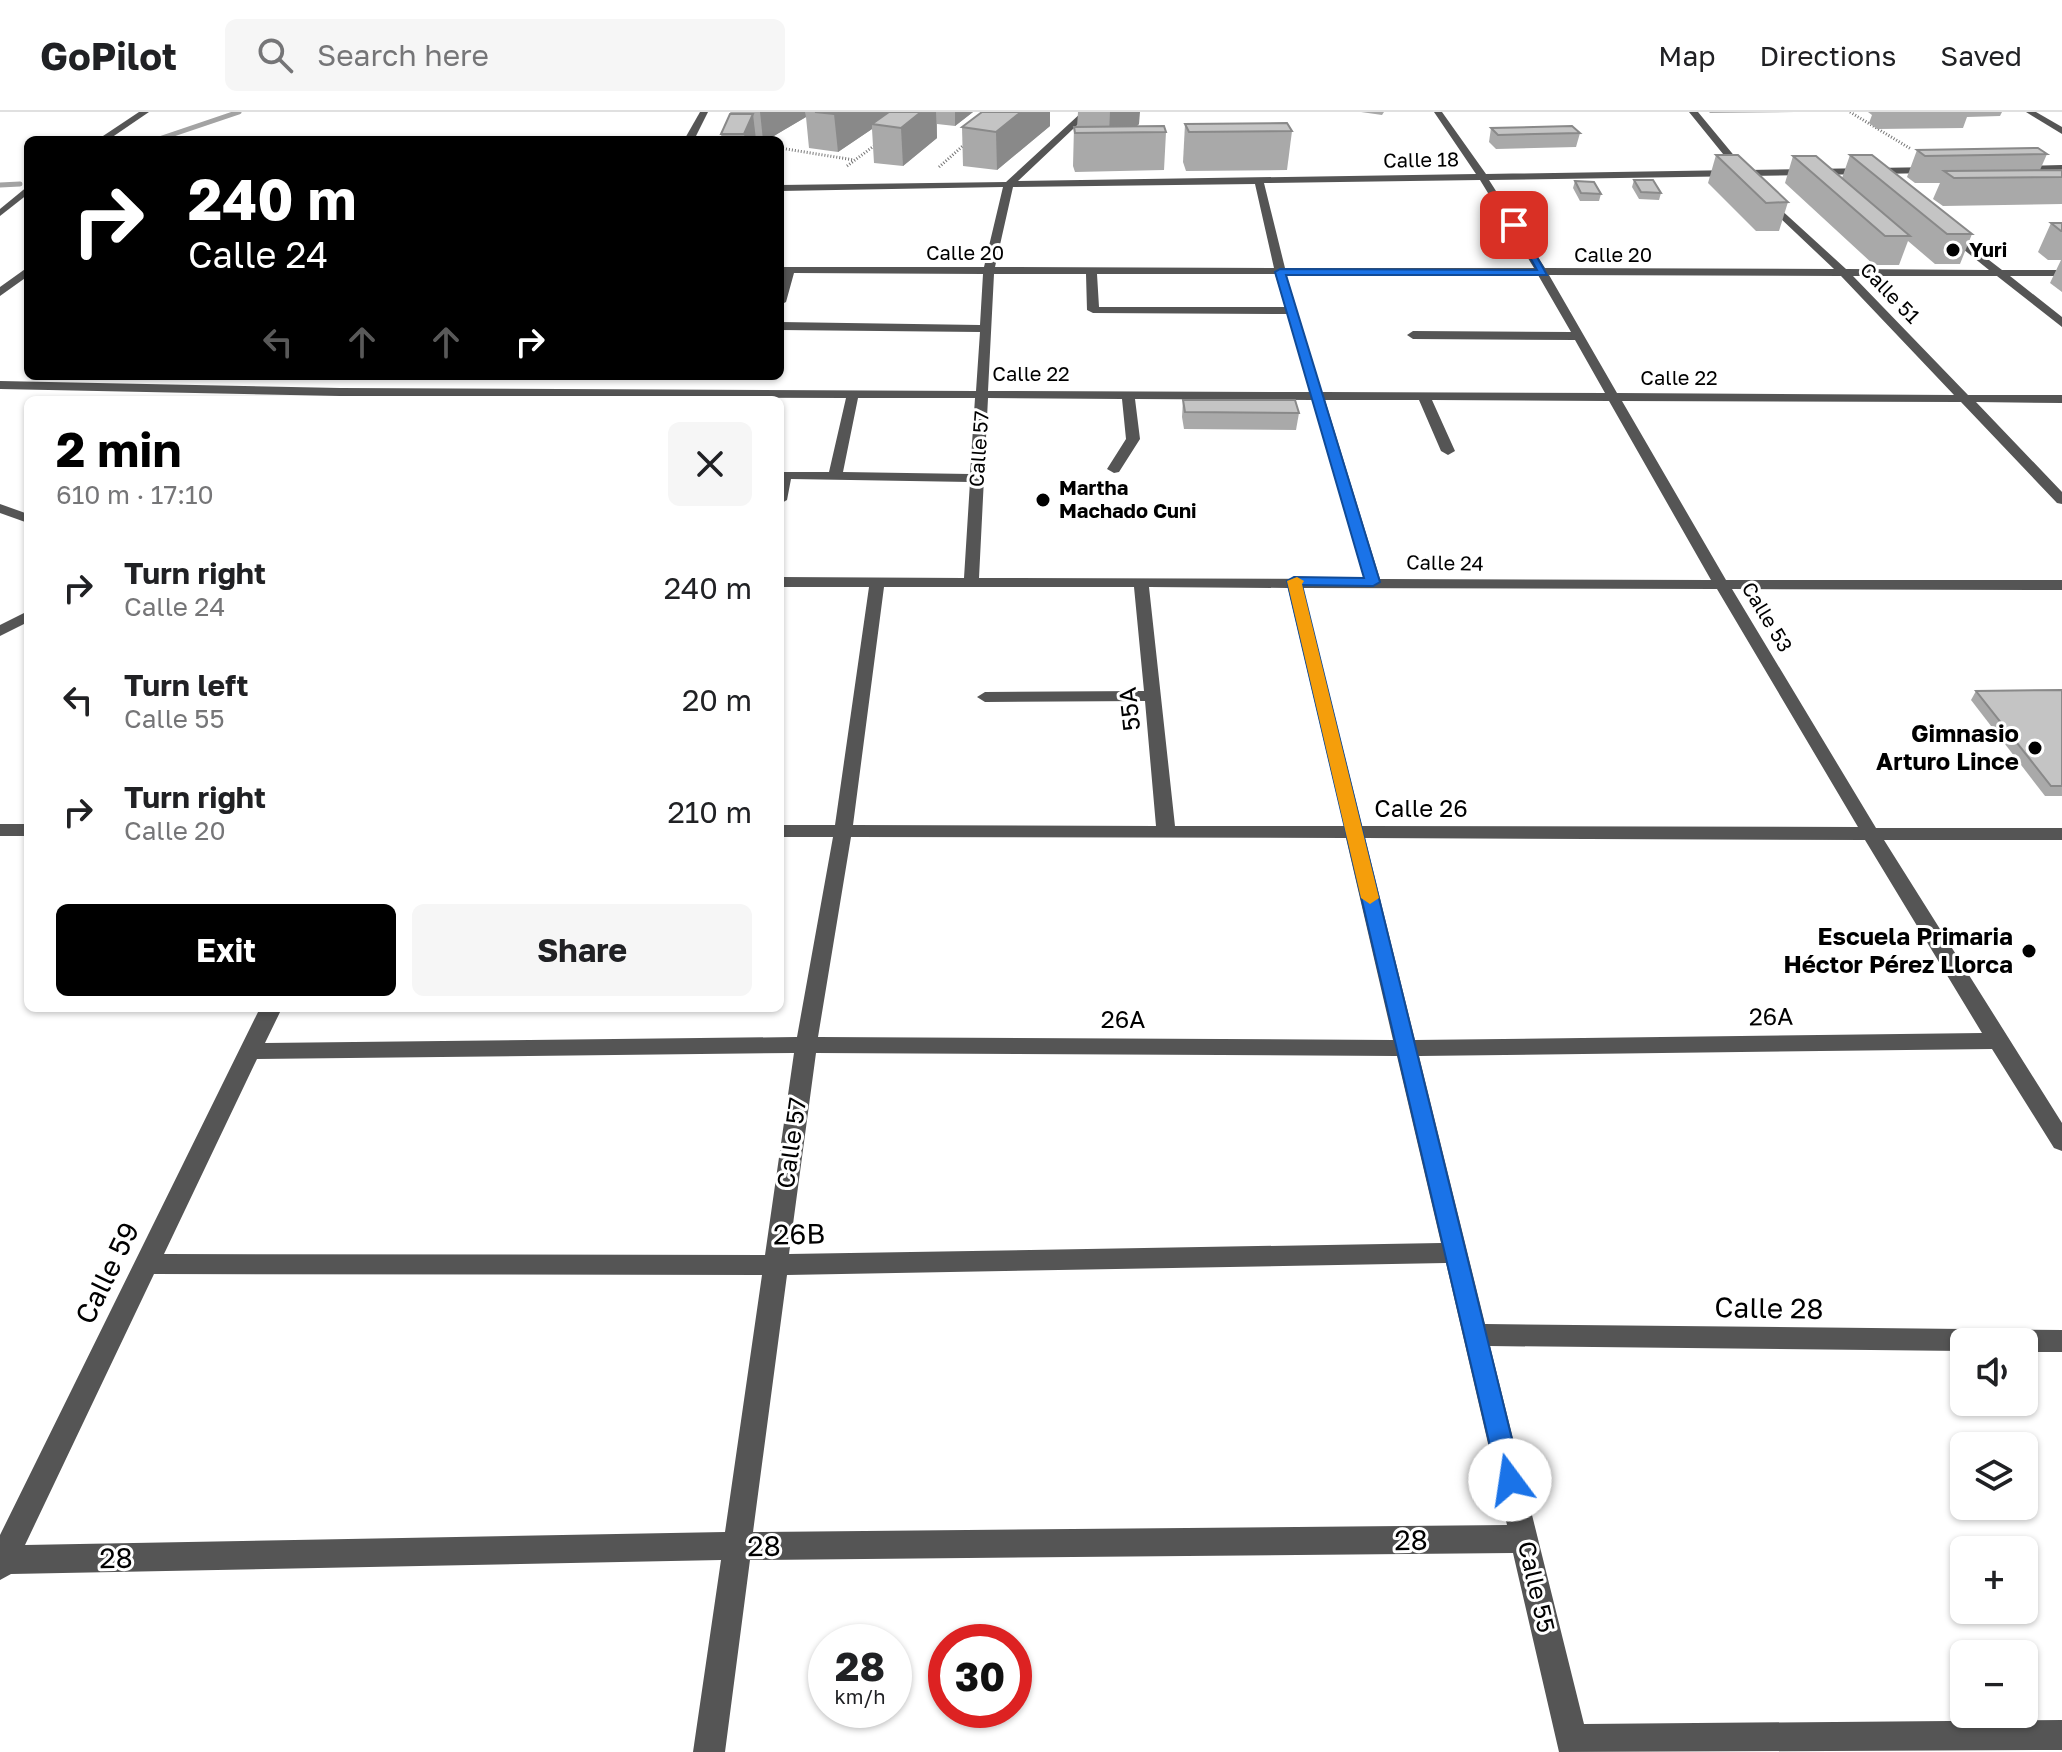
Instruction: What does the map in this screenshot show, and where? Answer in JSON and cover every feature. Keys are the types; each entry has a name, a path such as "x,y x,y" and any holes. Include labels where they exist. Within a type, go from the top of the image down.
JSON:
{"street":[{"path":"108,136 145,112"},
{"path":"691,136 704,112"},
{"path":"1009,184 1087,112"},
{"name":"Calle 53","path":"1438,112 1485,177 1722,585 1997,1041 2062,1142"},
{"name":"Calle 51","path":"1693,112 1744,173 1745,179 1844,273 2062,500"},
{"path":"2030,112 2062,131"},
{"path":"2023,168 2039,180"},
{"path":"2009,169 2062,168"},
{"name":"Calle 18","path":"784,188 1942,170"},
{"path":"1868,171 1880,180"},
{"path":"1259,181 1291,311 1373,582"},
{"name":"Calle 57","path":"971,582 989,271 1009,184"},
{"path":"0,213 24,192"},
{"path":"0,213 15,212"},
{"path":"1941,227 2062,323"},
{"name":"Calle 20","path":"784,270 2062,273"},
{"path":"1091,272 1093,310 1291,311"},
{"path":"0,275 24,273"},
{"path":"0,293 24,275"},
{"path":"784,326 986,329"},
{"path":"1413,335 1576,336"},
{"path":"82,389 91,380"},
{"name":"Calle 22","path":"0,385 337,396 983,393 2062,399"},
{"path":"835,476 853,393"},
{"path":"1114,469 1133,439 1128,394"},
{"path":"1424,396 1448,451"},
{"path":"784,480 785,475 977,478"},
{"path":"0,508 24,517"},
{"name":"55A","path":"1141,581 1166,832"},
{"name":"Calle 55","path":"1294,581 1574,1746"},
{"name":"Calle 24","path":"784,582 2062,585"},
{"name":"Calle 57","path":"709,1752 806,1045 843,831 877,583"},
{"path":"0,631 24,618"},
{"path":"985,697 1153,696"},
{"path":"0,830 24,830"},
{"name":"Calle 26","path":"784,831 2062,834"},
{"name":"Calle 59","path":"2,1563 144,1264 269,1012"},
{"name":"26A","path":"249,1051 806,1045 1406,1048 1997,1041"},
{"name":"26B","path":"144,1264 776,1265 1455,1253"},
{"name":"Calle 28","path":"1475,1335 2062,1341"},
{"name":"28","path":"2,1563 736,1546 1524,1539"},
{"path":"1574,1746 2062,1735"}],"path":[{"path":"1850,112 1942,170"},
{"path":"818,187 888,136"},
{"path":"917,186 970,140"},
{"path":"784,149 856,160"}],"building":[{"path":"889,112 921,112 901,128 872,124"},
{"path":"982,112 1021,112 996,132 962,127"},
{"path":"730,114 753,114 744,134 721,134"},
{"path":"1287,123 1292,131 1189,132 1185,124"},
{"path":"1164,126 1166,132 1075,133 1074,127"},
{"path":"1572,126 1580,133 1498,135 1491,128"},
{"path":"2038,148 2047,154 1925,156 1917,150"},
{"path":"1716,155 1738,155 1788,202 1766,203"},
{"path":"1850,155 1872,155 1972,234 1947,234"},
{"path":"1793,156 1816,156 1910,236 1885,236"},
{"path":"2062,170 2062,177 1954,178 1944,171"},
{"path":"1634,180 1653,180 1661,193 1641,192"},
{"path":"1575,181 1594,182 1601,194 1581,193"},
{"path":"2051,223 2062,223 2062,231 2061,231"},
{"path":"1183,400 1295,400 1299,413 1185,412"},
{"name":"Gimnasio Arturo Lince","path":"2062,690 2062,786 2051,786 1976,691"}],"waterway":[{"path":"168,136 239,112"},
{"path":"0,185 20,184"}],"slow traffic":[{"path":"1297,581 1294,581 1370,898"}],"place":[{"name":"Yuri","path":"1953,250"},
{"name":"Martha Machado Cuni","path":"1043,500"},
{"name":"Gimnasio Arturo Lince","path":"2035,748"},
{"name":"Escuela Primaria Héctor Pérez Llorca","path":"2029,951"}],"route":[{"path":"1510,1480 1294,581 1373,582 1280,272 1543,273 1514,225"}]}
